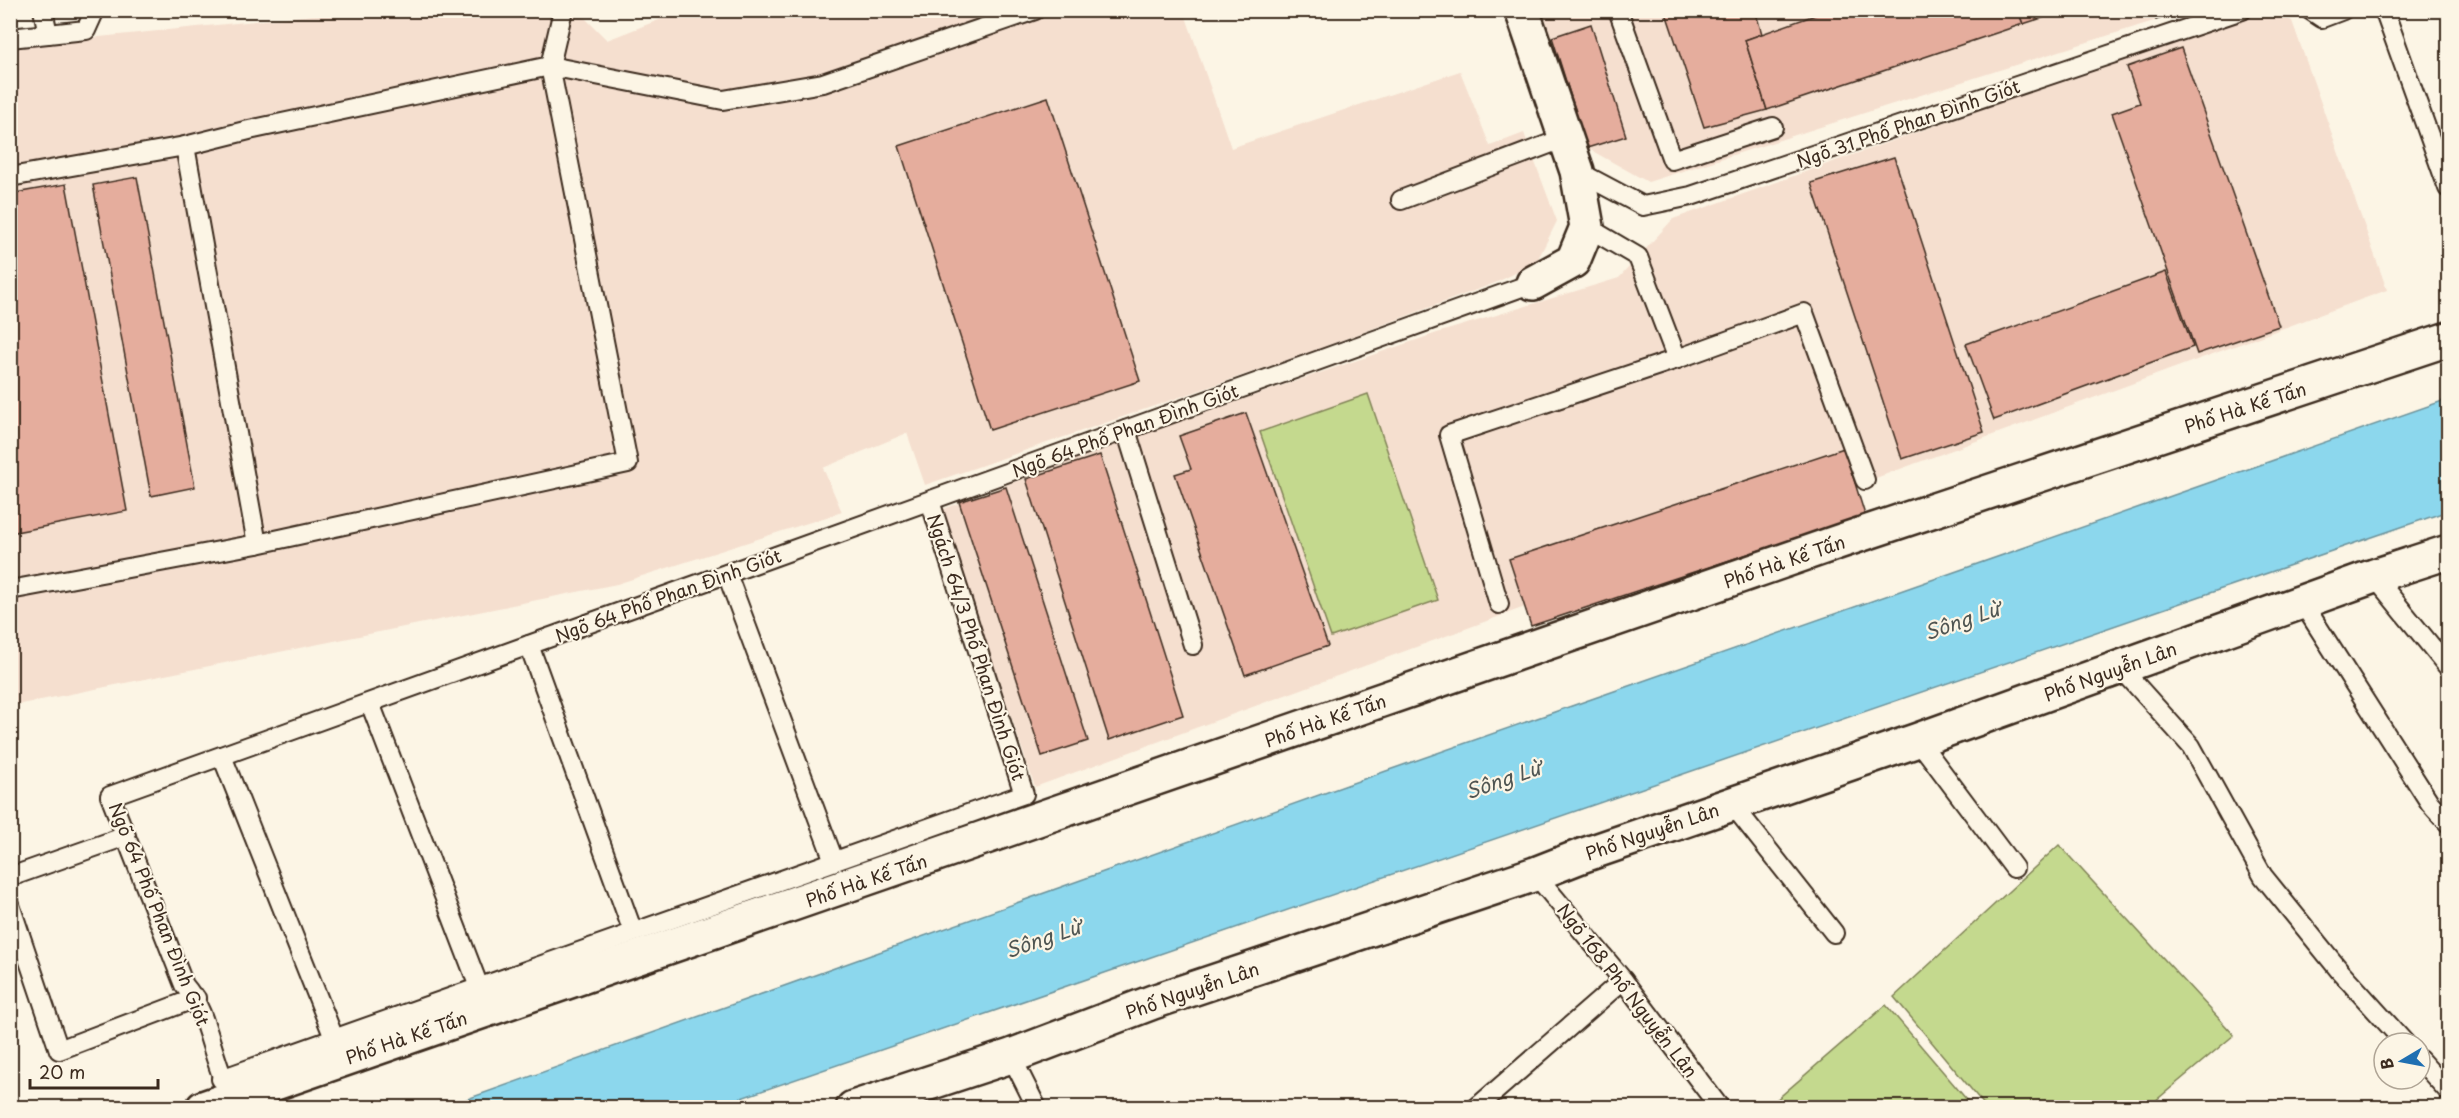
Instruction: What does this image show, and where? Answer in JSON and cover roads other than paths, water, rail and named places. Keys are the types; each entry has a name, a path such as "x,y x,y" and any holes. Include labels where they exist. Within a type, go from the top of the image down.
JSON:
{"street":[{"path":"1522,10 1577,171 1587,227 1573,261 1533,283"},
{"name":"Phố Hà Kế Tấn","path":"223,1098 1830,545 2448,339"},
{"name":"Phố Nguyễn Lân","path":"854,1107 1011,1056 1153,1002 1535,874 1918,740 2374,576 2448,552"}],"lane":[{"path":"43,10 48,34"},
{"path":"10,38 86,30 95,10"},
{"path":"10,590 257,544 628,464 550,66 563,10"},
{"path":"10,177 185,146 260,127 550,66 723,100 823,83 1035,10"},
{"path":"1618,10 1672,160 1773,127"},
{"name":"Ngõ 31 Phố Phan Đình Giót","path":"1577,171 1643,206 1691,196 2242,10"},
{"path":"2310,10 2322,18 2343,10"},
{"path":"2385,10 2448,188"},
{"path":"1401,200 1565,138"},
{"path":"185,146 257,544"},
{"path":"1587,227 1638,257 1677,360"},
{"name":"Ngõ 64 Phố Phan Đình Giót","path":"223,1098 196,998 184,985 110,796 1533,283"},
{"path":"1499,604 1449,435 1677,360 1804,313 1865,480"},
{"path":"1126,430 1193,645"},
{"name":"Ngách 64/3 Phố Phan Đình Giót","path":"930,501 1024,794"},
{"path":"727,574 834,861"},
{"path":"2374,576 2448,667"},
{"path":"2302,602 2430,803 2448,824"},
{"path":"530,645 633,932"},
{"path":"2120,667 2191,746 2263,876 2340,970 2394,1031"},
{"path":"370,703 479,987"},
{"path":"1918,740 2014,868"},
{"path":"222,756 334,1038"},
{"name":"Phố Hà Kế Tấn","path":"223,1098 334,1038 1024,794"},
{"path":"1732,804 1834,933"},
{"path":"10,877 126,836"},
{"name":"Ngõ 168 Phố Nguyễn Lân","path":"1535,874 1623,980 1720,1107"},
{"path":"10,904 59,1050 196,998"},
{"path":"1476,1107 1623,980"},
{"path":"1011,1056 1037,1107"},
{"path":"2432,1073 2448,1091"}],"water":[{"name":"Sông Lừ","path":"2448,399 2448,511 715,1107 445,1107 1389,770"}]}
